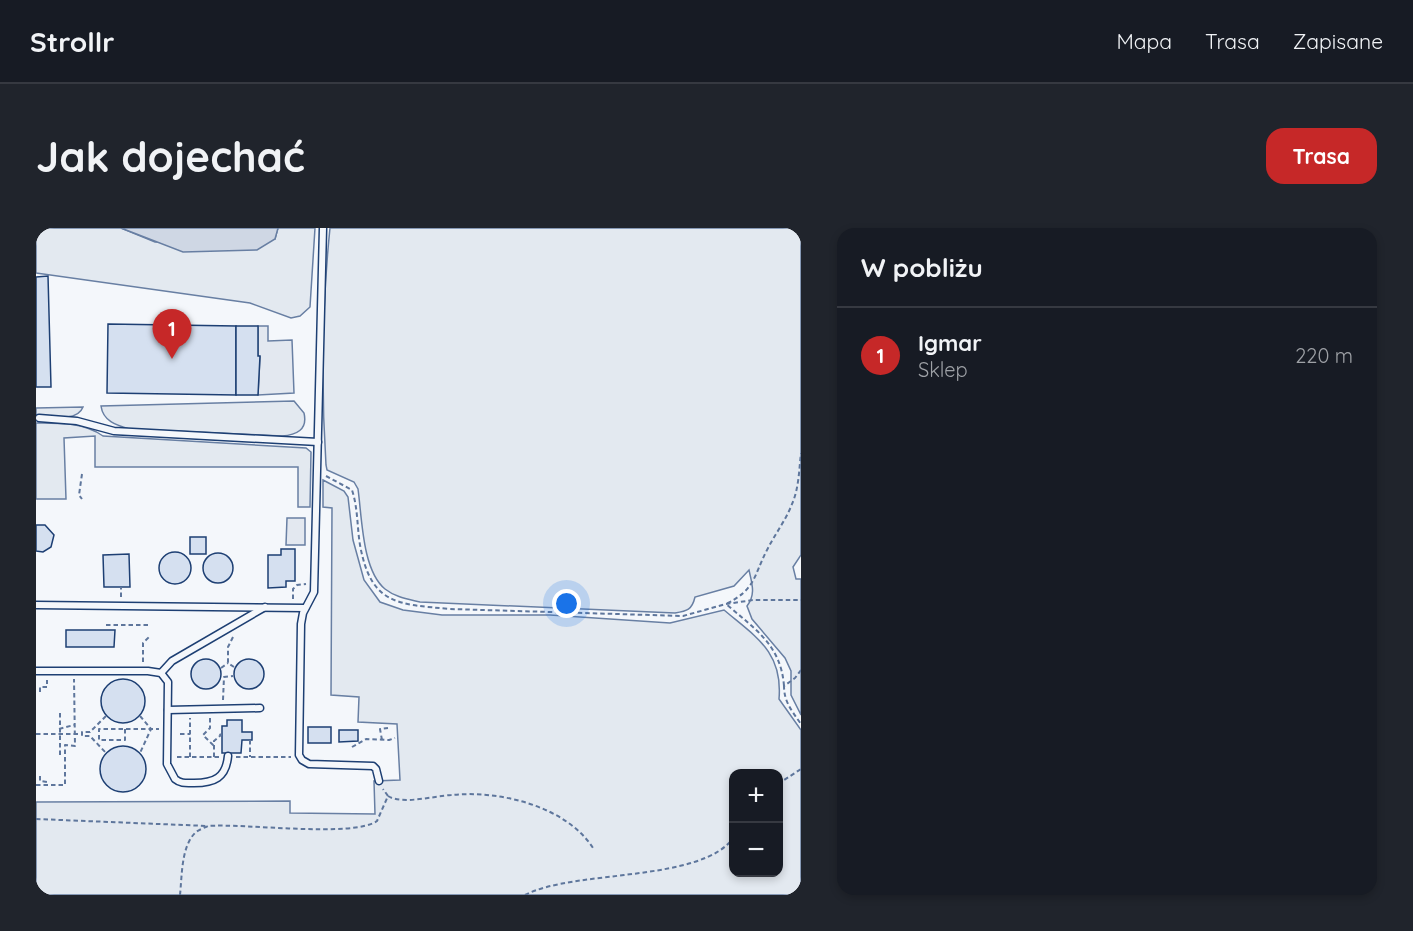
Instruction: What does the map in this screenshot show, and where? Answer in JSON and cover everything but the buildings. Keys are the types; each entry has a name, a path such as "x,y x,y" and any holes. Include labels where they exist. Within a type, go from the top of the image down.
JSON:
{"lane":[{"path":"323,228 314,592 301,618 300,758 309,764 373,766 379,781"},
{"path":"39,418 76,421 114,431 318,442"},
{"path":"36,605 305,608"},
{"path":"161,673 172,661 266,607"},
{"path":"36,671 161,673 168,682 167,764 178,782 205,783 216,780 223,773 228,756"},
{"path":"168,710 260,708"}],"path":[{"path":"726,604 740,597 748,589 792,505 798,486 801,453"},
{"path":"318,470 352,490 360,546 368,573 378,591 386,597 406,604 450,609 683,616 726,604 753,600 801,600"},
{"path":"82,474 79,495 82,499"},
{"path":"293,599 293,589 297,585 305,584"},
{"path":"121,587 121,599"},
{"path":"726,604 756,629 772,647 779,661 784,696 789,708 801,724"},
{"path":"228,663 228,647 238,628 236,624"},
{"path":"106,625 149,625"},
{"path":"144,663 144,641 149,637"},
{"path":"228,663 234,667"},
{"path":"221,668 228,663"},
{"path":"784,686 801,670"},
{"path":"60,745 75,746 75,675"},
{"path":"223,705 222,677 233,676"},
{"path":"40,692 40,687 45,688"},
{"path":"60,713 60,755"},
{"path":"210,713 210,728 203,735 212,744"},
{"path":"82,734 82,732 90,732 106,716"},
{"path":"140,716 151,729"},
{"path":"190,716 190,757"},
{"path":"60,729 74,725"},
{"path":"382,740 380,729 388,728"},
{"path":"125,729 125,740 99,740 99,729 125,729 163,729"},
{"path":"140,753 151,729"},
{"path":"36,734 75,732 82,736 90,736 106,753"},
{"path":"212,744 220,735 218,733"},
{"path":"180,734 190,734"},
{"path":"171,757 215,757 208,736"},
{"path":"352,747 366,739 395,738"},
{"path":"250,740 250,757"},
{"path":"36,785 64,785 65,745"},
{"path":"243,757 291,757"},
{"path":"783,781 801,768"},
{"path":"40,776 40,781 47,782 48,785"},
{"path":"379,781 388,796 397,800 453,795 502,796 531,804 572,825 593,848"},
{"path":"36,819 208,826 360,828 377,821 388,796"},
{"path":"180,895 183,862 188,844 194,834 208,826"},
{"path":"525,895 536,889 565,883 687,864 713,855 729,844"}],"shaded area":[{"path":"36,228 121,228 155,242 275,239 278,228 315,228 310,307 300,316 291,318 250,303 36,273"},
{"path":"121,228 278,228 275,239 257,250 183,252"},
{"path":"330,228 795,228 801,239 801,555 793,567 796,579 801,579 801,715 791,695 791,671 785,658 752,619 747,606 752,593 749,570 734,586 695,597 688,609 675,613 420,602 397,596 385,589 377,580 367,556 358,489 354,482 327,470 326,465 323,346"},
{"path":"258,326 268,326 268,341 292,340 294,393 258,395 260,357 258,356"},
{"path":"294,401 304,413 304,424 296,433 282,436 129,429 107,419 101,406"},
{"path":"83,407 80,412 69,417 36,415 36,408"},
{"path":"36,423 62,423 79,426 103,436 306,448 311,452 310,507 298,507 298,467 95,467 95,436 64,438 66,499 36,499"},
{"path":"323,480 344,491 348,497 353,540 364,580 380,602 403,610 442,615 550,615 670,623 724,610 757,638 772,657 777,669 779,699 801,730 801,895 36,895 36,802 290,801 290,813 375,814 374,781 400,780 397,724 358,722 359,697 331,695 332,508 323,507"},
{"path":"287,518 305,518 305,545 286,545"}],"place":[{"name":"Igmar","path":"172,359"}]}
